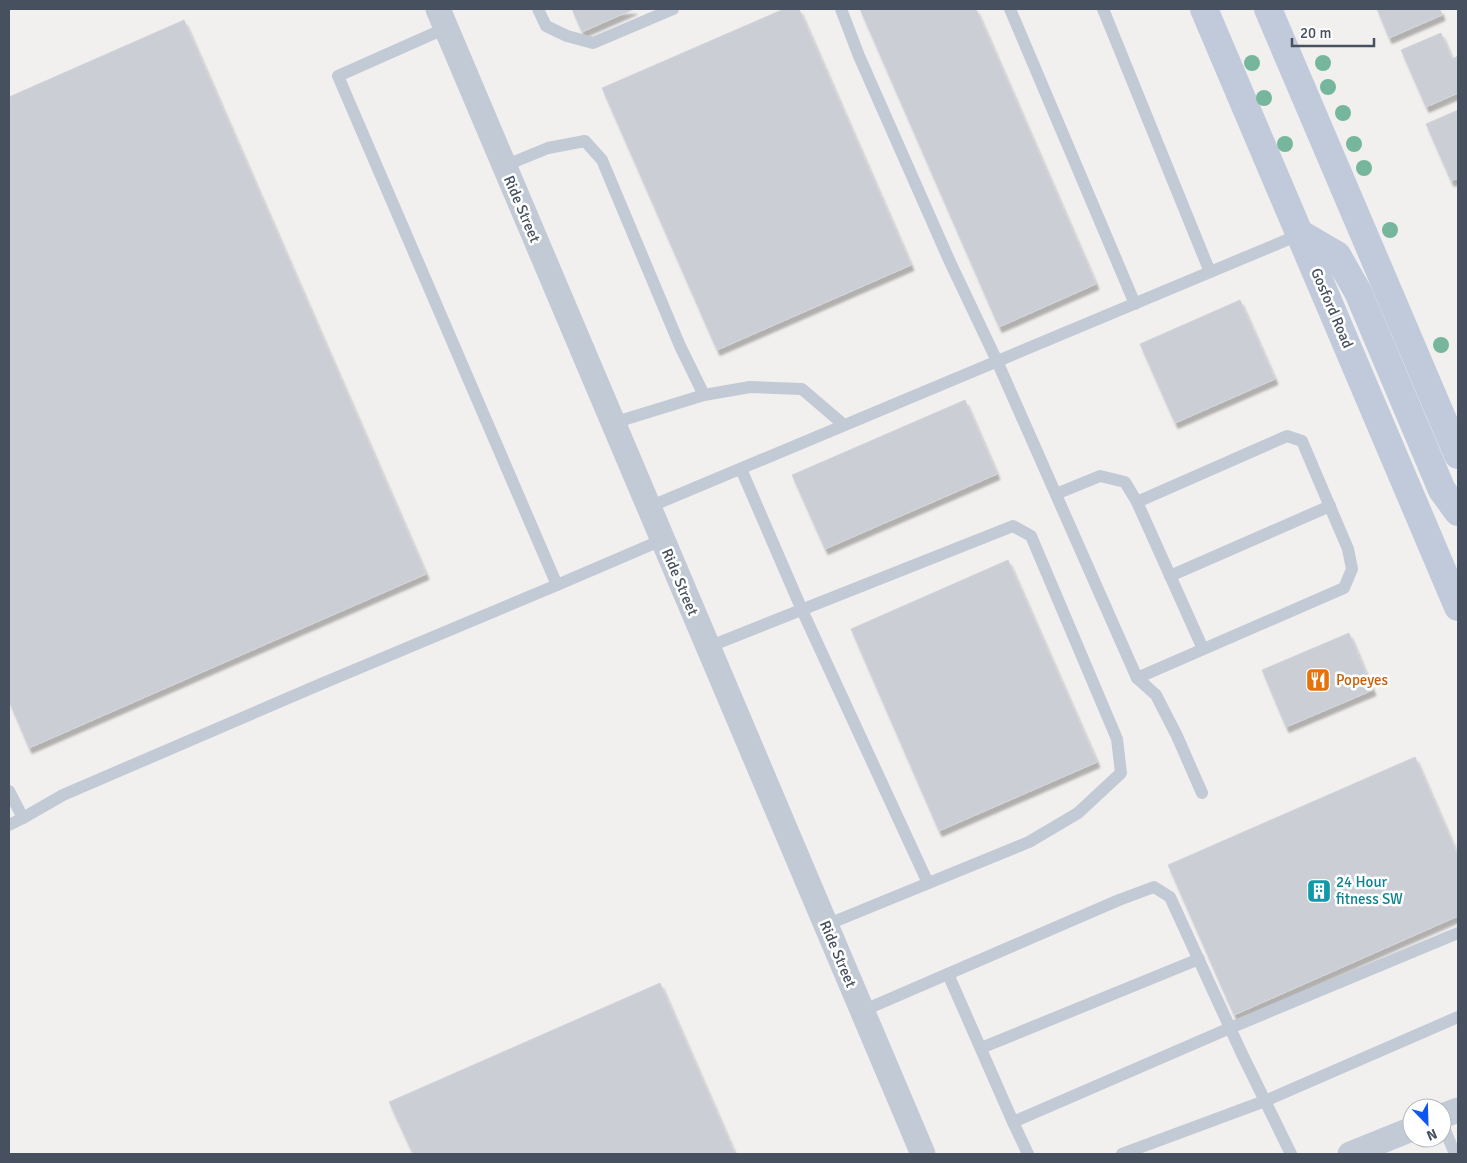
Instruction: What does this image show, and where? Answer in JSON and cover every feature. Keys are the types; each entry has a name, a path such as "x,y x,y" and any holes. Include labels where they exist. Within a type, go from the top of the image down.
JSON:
{"main road":[{"name":"Gosford Road","path":"1204,9 1458,607"},
{"path":"1268,9 1458,455"},
{"path":"1301,234 1337,255 1354,284 1442,490 1458,512"}],"street":[{"name":"Ride Street","path":"442,18 923,1154"},
{"path":"1350,1154 1402,1133"}],"lane":[{"path":"538,9 546,26 567,36 594,43 673,9"},
{"path":"842,9 859,56 950,262 997,361 1137,678 1156,695 1178,736 1202,793"},
{"path":"1010,9 1136,304"},
{"path":"1103,9 1210,272"},
{"path":"442,18 338,76 557,585"},
{"path":"504,166 548,148 585,141 602,160 680,346 704,395"},
{"path":"649,507 1301,234"},
{"path":"613,423 704,395 750,387 802,389 844,425"},
{"path":"1137,502 1287,436 1302,441 1348,549 1352,569 1344,588 1137,678"},
{"path":"741,469 802,610 928,883"},
{"path":"1056,494 1100,476 1125,482 1137,502 1203,650"},
{"path":"1170,576 1330,506"},
{"path":"708,647 1013,526 1030,536 1117,739 1121,773 1078,813 1029,842 826,925"},
{"path":"9,825 63,795 662,540"},
{"path":"9,791 23,818"},
{"path":"862,1011 1119,900 1154,887 1170,896 1230,1028 1291,1154"},
{"path":"1013,1122 1230,1028 1458,933"},
{"path":"981,1048 1199,959"},
{"path":"948,974 1028,1154"},
{"path":"1122,1154 1265,1101 1458,1017"}],"building":[{"path":"572,9 634,9 582,32"},
{"path":"784,9 799,9 911,265 717,350 602,88"},
{"path":"860,9 976,9 1096,284 999,327"},
{"path":"1377,9 1440,9 1442,15 1389,38"},
{"path":"184,20 426,574 29,748 9,701 9,97"},
{"path":"1441,33 1452,59 1458,56 1458,93 1426,107 1401,50"},
{"path":"1458,110 1458,178 1451,181 1426,124"},
{"path":"1240,300 1275,379 1175,423 1140,344"},
{"path":"965,400 997,474 825,549 792,475"},
{"path":"1008,560 1097,762 939,831 851,629"},
{"name":"Popeyes","path":"1349,633 1373,690 1286,727 1262,670"},
{"name":"24 Hour fitness SW","path":"1415,757 1458,856 1458,916 1234,1015 1168,865"},
{"path":"660,983 735,1154 413,1154 389,1102"}],"place":[{"name":"Popeyes","path":"1318,680"},
{"name":"24 Hour fitness SW","path":"1319,891"}]}
